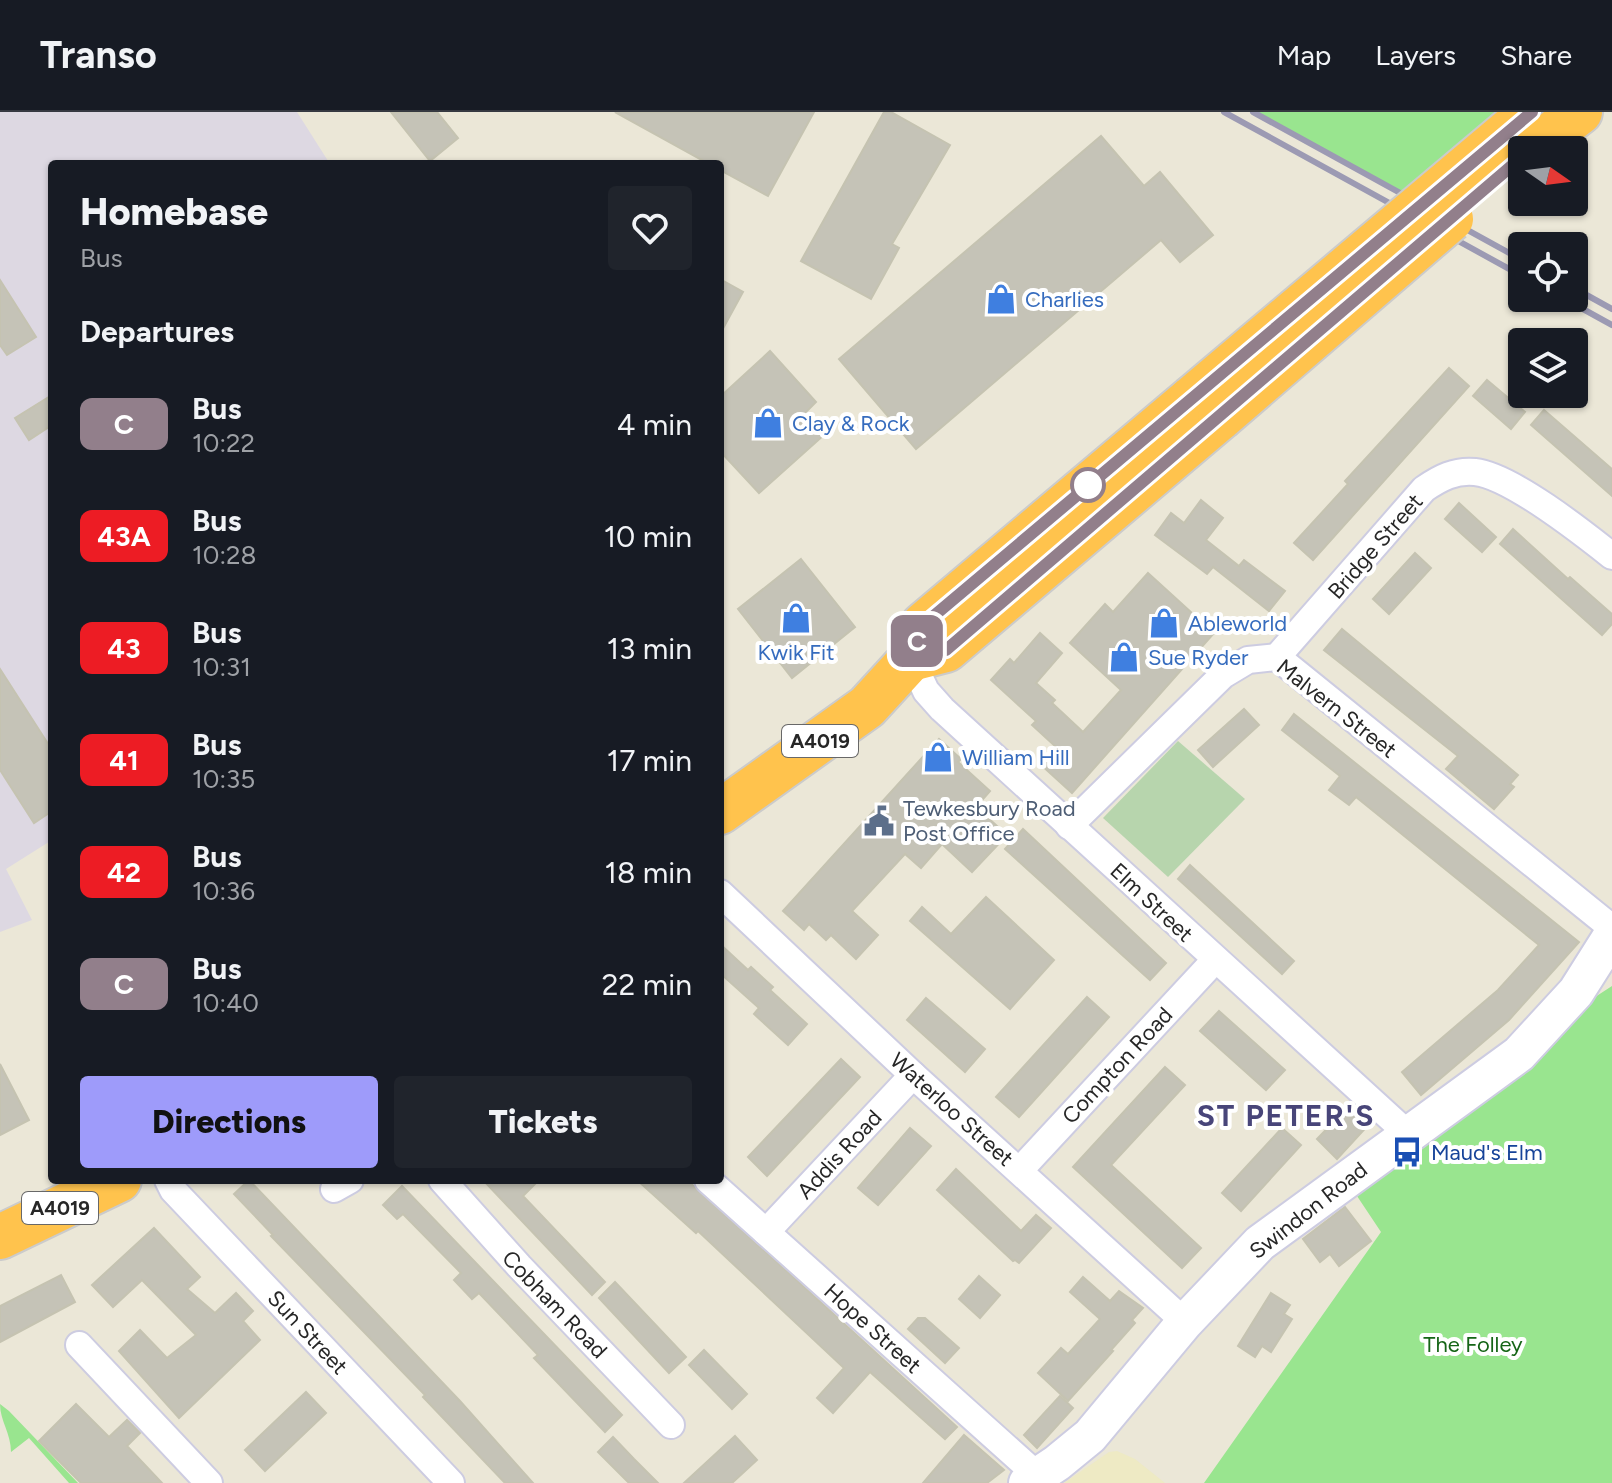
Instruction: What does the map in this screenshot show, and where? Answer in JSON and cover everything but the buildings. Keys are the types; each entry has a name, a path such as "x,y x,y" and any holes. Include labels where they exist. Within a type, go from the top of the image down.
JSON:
{"highway":[{"name":"A4019","path":"1532,136 1580,112"},
{"name":"A4019","path":"724,809 867,707 911,659 923,625 1206,408 1508,155"},
{"name":"A4019","path":"0,1237 111,1184"}],"street":[{"name":"Bridge Street","path":"1277,657 1424,489 1449,475 1478,472 1493,477 1549,511 1612,556"},
{"name":"Malvern Street","path":"1069,826 1223,675 1248,660 1277,657 1612,928"},
{"name":"Elm Street","path":"911,659 926,691 942,709 1408,1134"},
{"name":"Waterloo Street","path":"724,897 913,1075 1185,1322"},
{"name":"Swindon Road","path":"1576,992 1612,935"},
{"name":"Compton Road","path":"1020,1170 1215,960"},
{"name":"Swindon Road","path":"1032,1479 1090,1436 1185,1322 1260,1243 1519,1054 1576,992 1612,962"},
{"name":"Addis Road","path":"766,1232 913,1075"},
{"name":"Sun Street","path":"170,1184 451,1483"},
{"name":"Cobham Road","path":"446,1184 671,1425"},
{"name":"Hope Street","path":"712,1184 1032,1479"},
{"path":"79,1345 209,1483"}],"shaded area":[{"path":"0,112 297,112 327,160 48,160 48,843 6,869 32,920 0,932"},
{"path":"1117,1451 1135,1459 1165,1483 1064,1483 1109,1452"}],"green space":[{"path":"1253,112 1532,112 1404,195"},
{"path":"1178,741 1245,799 1168,877 1103,818"},
{"name":"The Folley","path":"1612,986 1612,1483 1204,1483 1381,1232 1357,1196 1531,1067 1592,999"},
{"path":"0,1404 78,1483 69,1483 29,1438 11,1452"}],"railway":[{"path":"1224,112 1508,268"},
{"path":"1253,112 1508,252"},
{"path":"1588,296 1612,309"},
{"path":"1588,312 1612,325"}],"bus line":[{"name":"C","path":"1508,169 946,650 911,659 923,625 1532,112"}],"place":[{"name":"Charlies","path":"1001,299"},
{"name":"Clay & Rock","path":"768,423"},
{"name":"Kwik Fit","path":"796,618"},
{"name":"Ableworld","path":"1164,623"},
{"name":"Sue Ryder","path":"1124,657"},
{"name":"William Hill","path":"938,757"},
{"name":"Tewkesbury Road Post Office","path":"879,821"},
{"name":"Maud's Elm","path":"1407,1152"}],"district":[{"name":"ST PETER'S","path":"1286,1116"}]}
